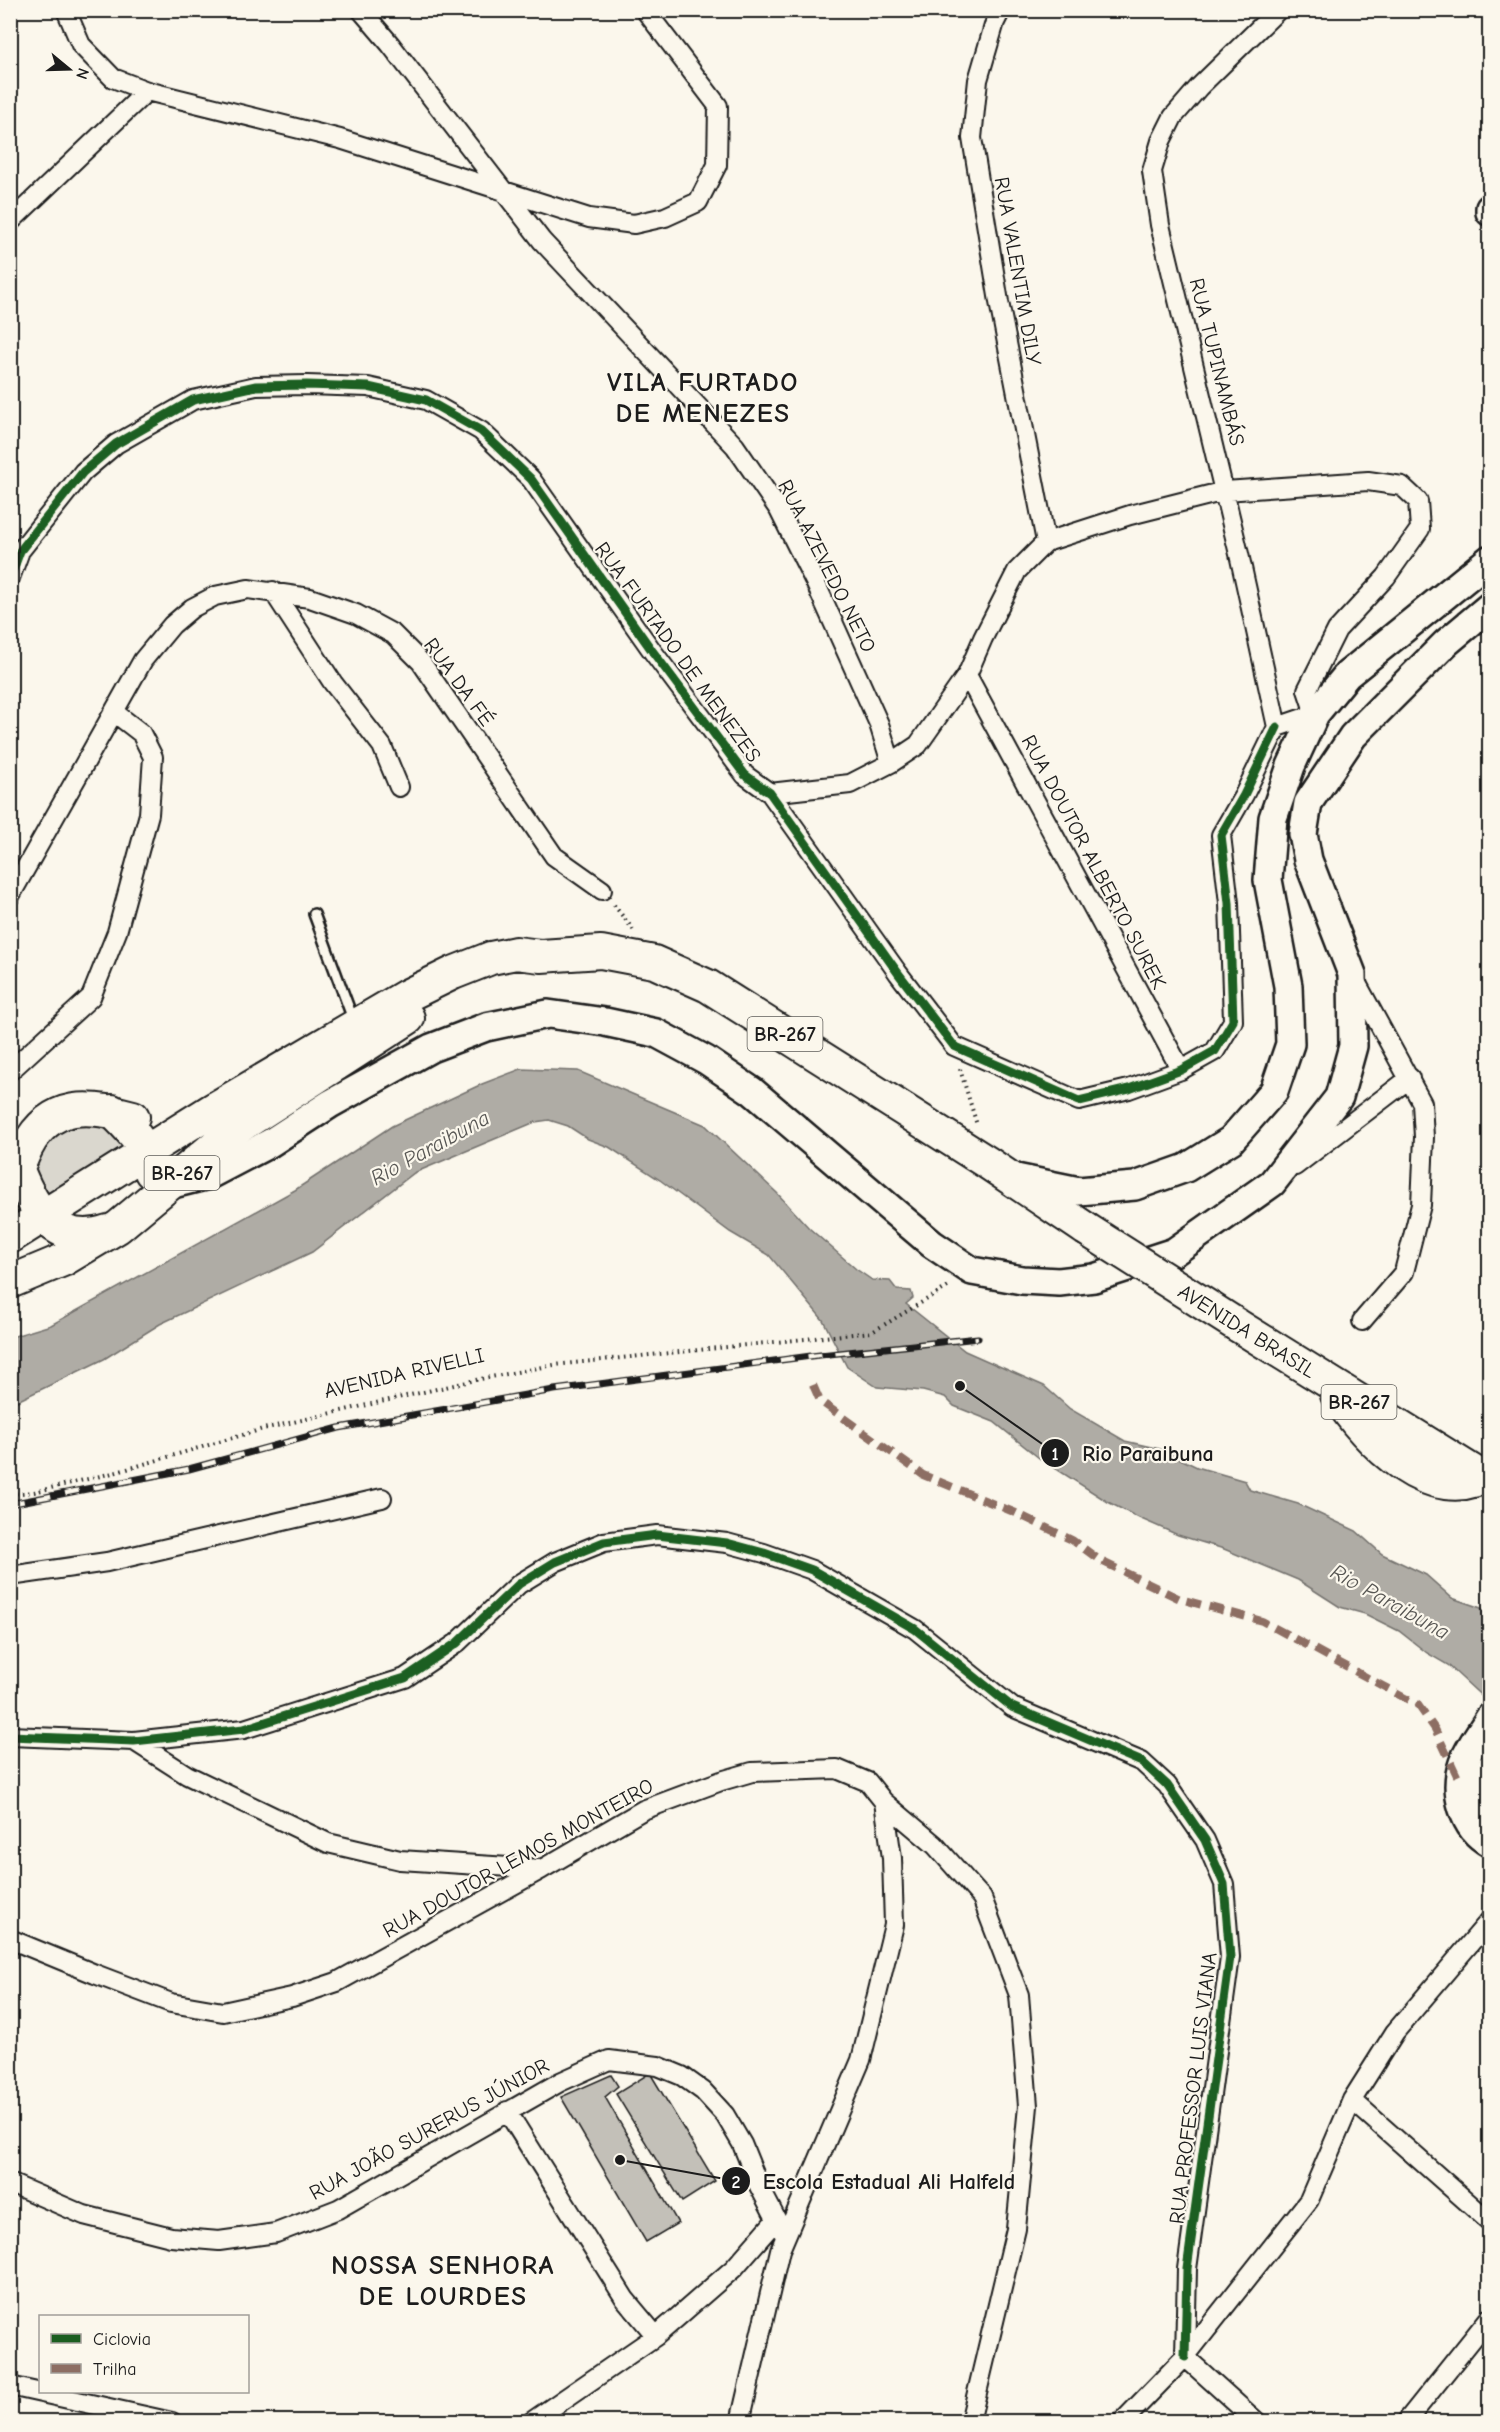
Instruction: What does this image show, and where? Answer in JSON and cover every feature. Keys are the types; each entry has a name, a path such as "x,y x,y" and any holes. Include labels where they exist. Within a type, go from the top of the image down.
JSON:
{"highway":[{"name":"BR-267","path":"10,1237 196,1120 352,1040 457,992 519,972 541,956 571,952 602,952 654,962 708,986 998,1169"},
{"name":"BR-267","path":"10,1282 63,1260 118,1227 234,1130 352,1040"},
{"name":"BR-267","path":"99,1108 112,1111 136,1135 147,1151 152,1170 147,1188 138,1205 118,1227 92,1236 74,1234 43,1218 14,1176 27,1147 40,1127 61,1113 78,1109 99,1108"},
{"path":"112,1111 141,1119 171,1123 196,1120"},
{"name":"AVENIDA BRASIL","path":"998,1169 1086,1229 1330,1384 1360,1428 1381,1449 1409,1468 1432,1480 1449,1485 1467,1484 1487,1478"}],"main road":[{"path":"998,1169 1079,1191 1135,1186 1186,1168 1231,1140 1274,1091 1290,1044 1288,986 1268,880 1273,818 1291,766 1315,714 1347,675 1490,559"},
{"path":"1428,661 1424,649 1424,624 1437,603"},
{"path":"169,1185 209,1174 270,1143 330,1104 431,1048 486,1027 548,1014 605,1022 656,1034 706,1060 752,1091 932,1244 972,1271 1031,1281 1059,1282 1094,1278 1174,1252 1272,1183 1339,1097 1353,1046 1352,974 1308,860 1303,834 1308,803 1353,736 1428,661 1490,606"},
{"path":"1315,714 1353,736"},
{"path":"1490,1717 1463,1764 1460,1782 1461,1802 1468,1821 1479,1837 1490,1843"},
{"path":"1490,1768 1483,1788 1484,1802 1490,1817"}],"street":[{"name":"RUA AZEVEDO NETO","path":"361,10 390,44 542,241 735,446 778,510 815,582 879,724 891,763"},
{"path":"67,12 81,45 112,78 147,91 340,139 589,219 634,224 665,217 698,202 717,165 718,106 645,10"},
{"name":"RUA VALENTIM DILY","path":"1001,10 995,22 978,80 972,138 999,302 1046,542"},
{"name":"RUA TUPINAMBÁS","path":"1277,727 1225,491 1160,225 1152,171 1161,141 1173,117 1215,71 1278,10"},
{"path":"10,222 147,91"},
{"name":"RUA FURTADO DE MENEZES","path":"10,578 20,551 83,472 116,444 193,400 256,386 307,385 368,387 426,400 481,430 531,479 745,775 770,793 898,973 954,1046 1079,1101 1129,1089 1181,1070 1215,1051 1233,1021 1229,903 1221,835 1277,727"},
{"path":"770,793 850,784 891,763 918,745 967,675 982,638 1017,571 1046,542 1130,515 1225,491 1368,481 1402,486 1418,501 1420,529 1386,577 1337,630 1307,690 1315,714 1277,727"},
{"name":"RUA DA FÉ","path":"10,896 143,660 172,625 192,608 215,596 248,589 310,598 356,614 393,634 421,662 554,856 602,890"},
{"path":"273,591 333,683 382,746 399,787"},
{"name":"RUA DOUTOR ALBERTO SUREK","path":"967,675 1181,1070"},
{"path":"10,1071 91,997 117,932 149,814 153,757 141,733 115,713"},
{"path":"1352,974 1422,1103 1424,1137 1421,1205 1404,1272 1362,1321"},
{"path":"1272,1183 1410,1078"},
{"path":"10,1576 107,1562 382,1498"},
{"name":"RUA PROFESSOR LUIS VIANA","path":"10,1736 134,1741 244,1729 405,1678 457,1642 519,1584 555,1562 604,1542 657,1535 727,1544 764,1553 812,1570 915,1629 1012,1707 1142,1762 1167,1785 1205,1840 1224,1884 1230,1957 1187,2269 1185,2357"},
{"path":"134,1741 187,1775 328,1843 400,1860 542,1869"},
{"name":"RUA DOUTOR LEMOS MONTEIRO","path":"10,1939 171,2003 223,2012 292,1997 337,1982 542,1869 643,1810 752,1772 837,1769 868,1782 884,1802 935,1845 981,1898 1018,1995 1028,2106 1016,2229 970,2421"},
{"path":"531,2421 656,2336 780,2229 861,2060 894,1926 892,1858 884,1802"},
{"path":"1122,2421 1185,2357 1309,2200 1352,2100 1395,2032 1490,1920"},
{"name":"RUA JOÃO SURERUS JÚNIOR","path":"10,2183 84,2215 171,2237 219,2241 276,2233 338,2209 560,2082 609,2060 658,2066 682,2076 703,2091 725,2115 742,2144 780,2229"},
{"path":"1352,2100 1490,2222"},
{"path":"507,2112 625,2299 656,2336"},
{"path":"740,2421 780,2250 780,2229"},
{"path":"1406,2421 1490,2317"},
{"path":"1185,2357 1257,2421"},
{"path":"10,2386 39,2392"},
{"path":"42,2393 172,2421"}],"lane":[{"path":"314,914 352,1040"}],"path":[{"path":"602,890 642,940 654,962"},
{"path":"954,1046 998,1169"}],"shaded area":[{"path":"87,1123 114,1132 130,1150 46,1204 34,1169 37,1158 59,1127"}],"water":[{"name":"Rio Paraibuna","path":"521,1069 578,1071 705,1125 777,1193 809,1228 856,1269 872,1280 890,1281 897,1290 911,1291 913,1298 906,1304 965,1351 1044,1386 1070,1409 1125,1441 1160,1449 1197,1467 1245,1481 1250,1490 1298,1504 1356,1531 1382,1554 1426,1575 1452,1598 1481,1608 1489,1616 1489,1703 1448,1665 1427,1653 1399,1631 1365,1614 1340,1607 1298,1580 1224,1549 1178,1535 1139,1518 1108,1502 1039,1458 994,1422 954,1406 945,1397 923,1391 877,1387 847,1367 823,1320 769,1255 730,1232 660,1180 609,1147 588,1139 568,1126 549,1120 535,1122 414,1173 312,1252 160,1324 104,1359 11,1404 11,1337 51,1325 295,1190 392,1126 482,1084"}],"building":[{"path":"650,2073 715,2181 682,2202 616,2094"},
{"path":"611,2075 618,2086 605,2097 678,2223 646,2242 561,2097"}],"railway":[{"path":"10,1504 189,1469 339,1428 554,1390 811,1356 978,1338"}],"marked path":[{"path":"813,1385 820,1401 923,1475 1016,1513 1072,1540 1101,1561 1180,1599 1262,1621 1418,1705 1435,1729 1460,1782"}],"cycle path":[{"path":"10,578 20,551 83,472 116,444 193,400 256,386 307,385 368,387 426,400 481,431 531,479 653,652 745,775 770,793 898,973 954,1046 1079,1101 1129,1089 1181,1070 1215,1051 1233,1021 1229,903 1221,835 1244,795 1277,727"},
{"path":"10,1736 134,1741 244,1729 405,1678 457,1643 519,1584 555,1562 604,1542 657,1535 727,1543 812,1570 915,1629 1012,1707 1142,1762 1167,1785 1205,1840 1224,1884 1230,1957 1187,2269 1185,2357"}],"place":[{"name":"Rio Paraibuna","path":"960,1386"},
{"name":"Escola Estadual Ali Halfeld","path":"620,2160"}],"district":[{"name":"VILA FURTADO DE MENEZES","path":"703,398"},
{"name":"NOSSA SENHORA DE LOURDES","path":"443,2280"}]}
